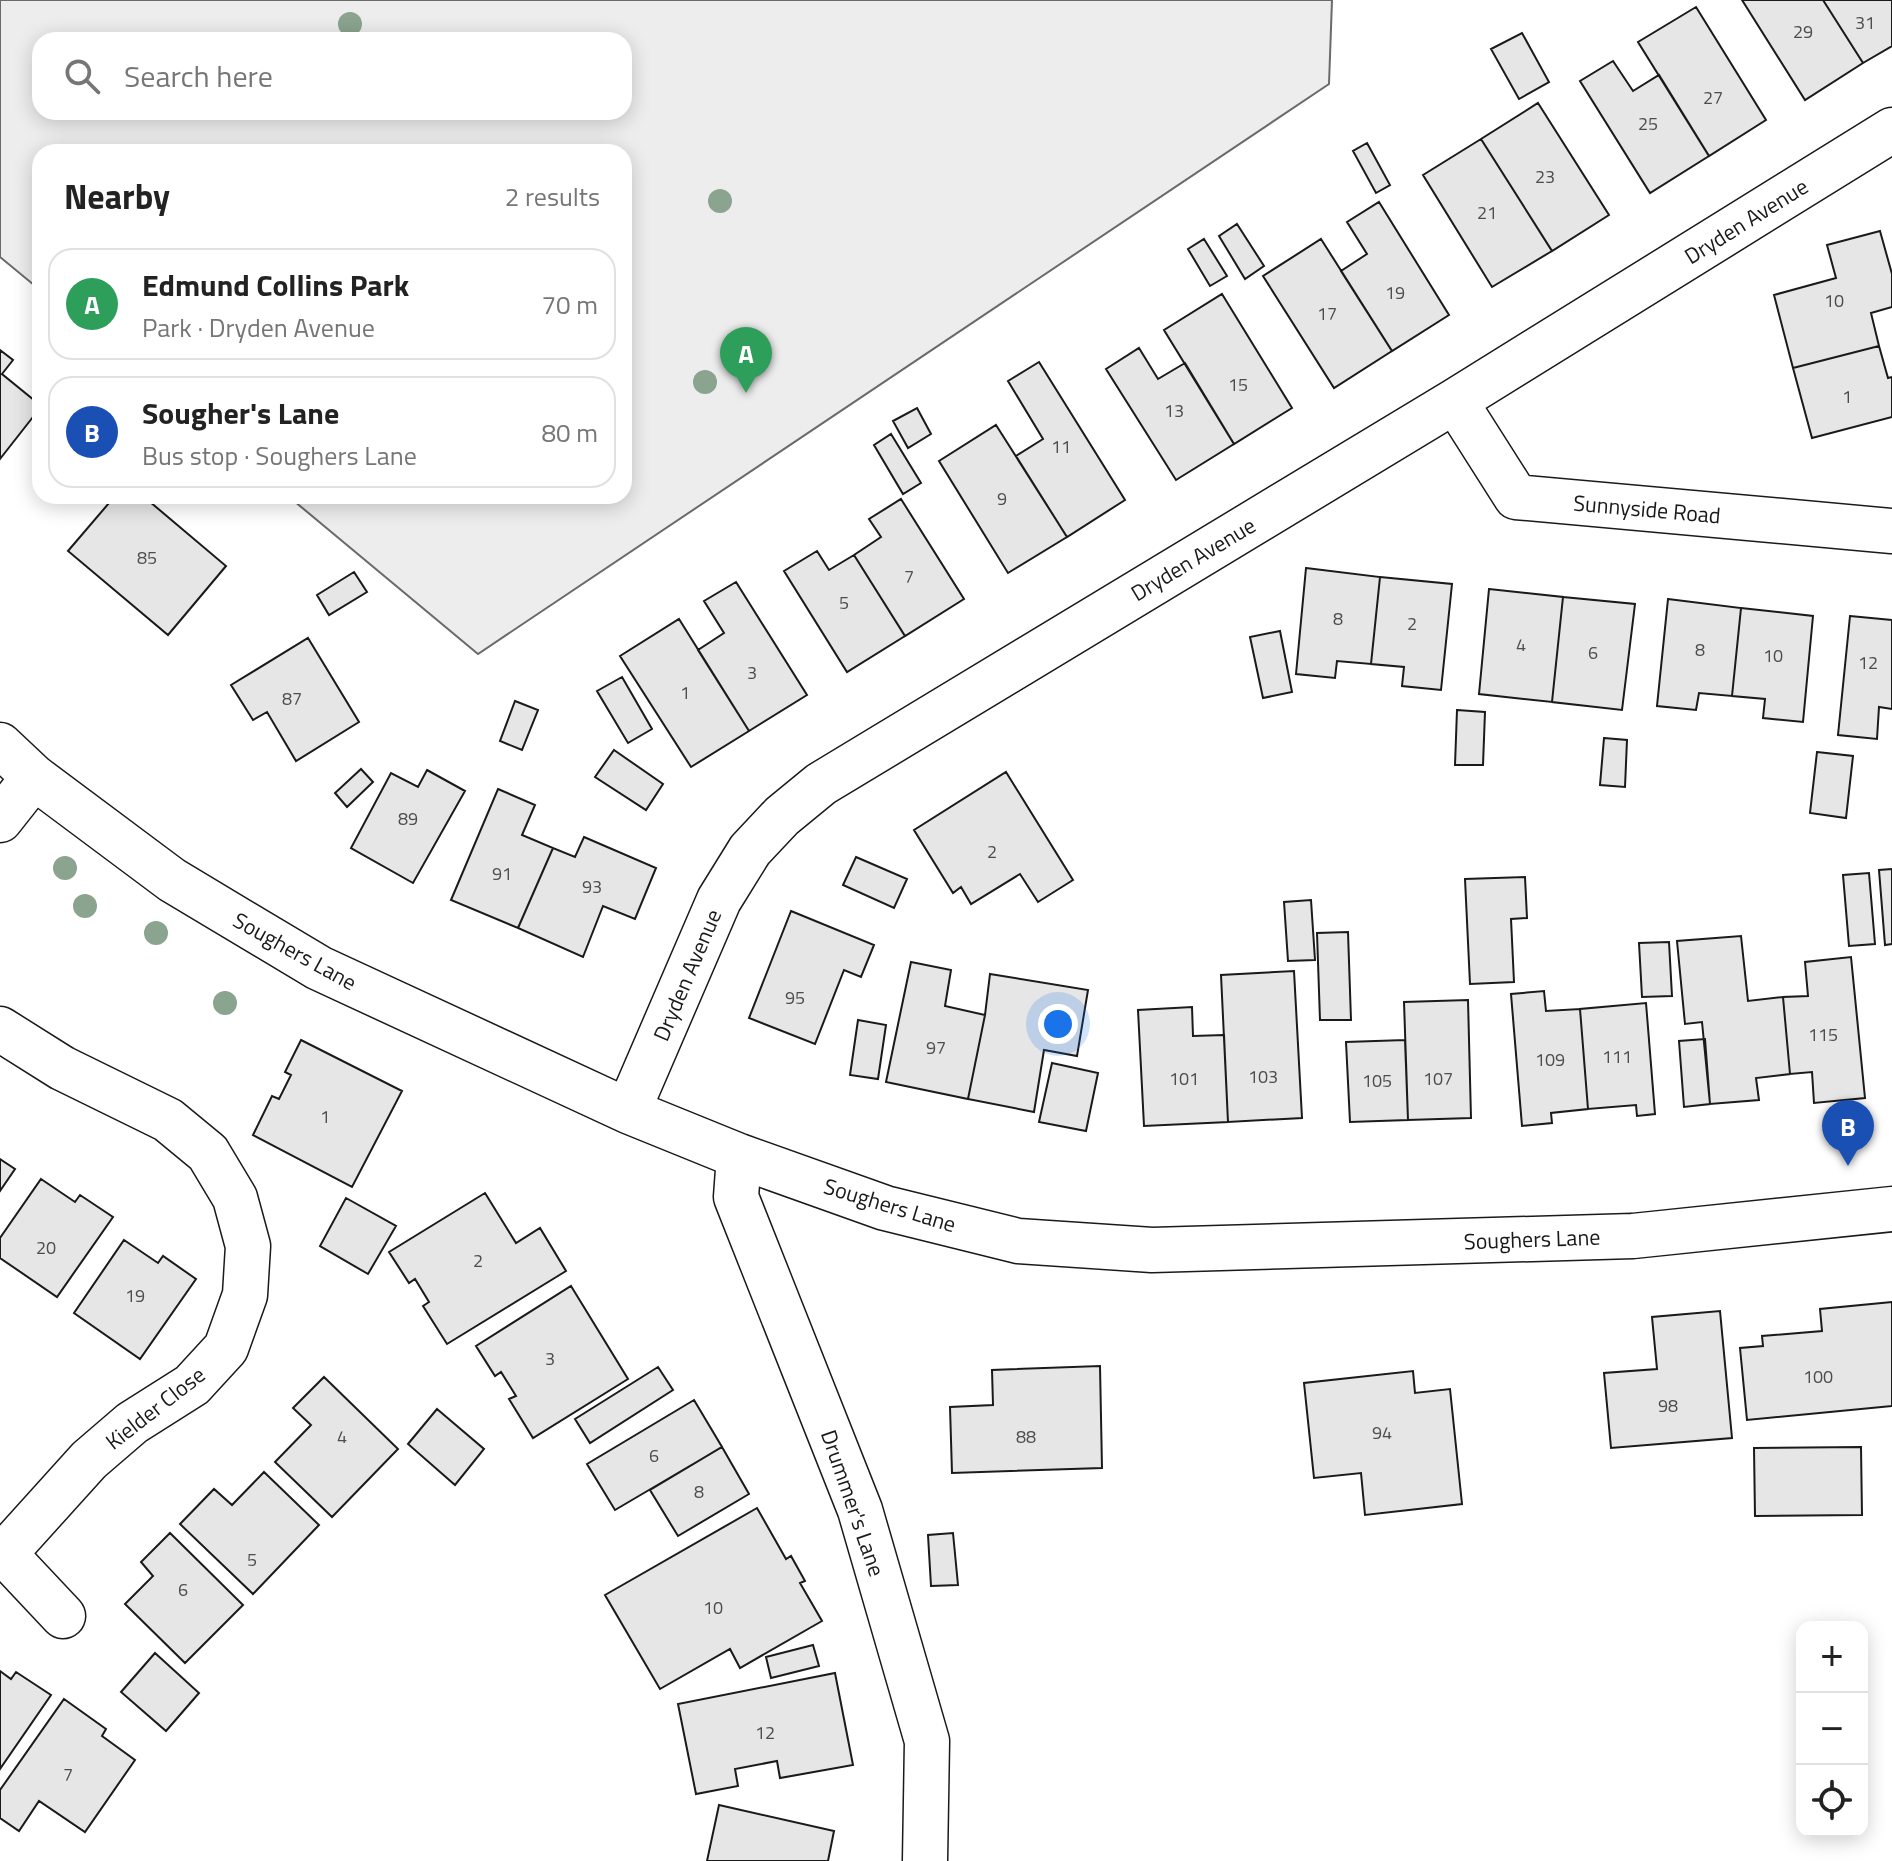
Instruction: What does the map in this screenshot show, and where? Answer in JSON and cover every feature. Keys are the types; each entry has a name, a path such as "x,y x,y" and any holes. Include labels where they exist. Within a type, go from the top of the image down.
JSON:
{"street":[{"name":"Dryden Avenue","path":"628,1111 719,900 750,850 782,816 821,784 1455,401 1892,130"},
{"name":"Sunnyside Road","path":"1455,401 1516,497 1892,531"},
{"name":"Soughers Lane","path":"0,745 34,777 172,880 319,968 628,1111 739,1156 885,1208 1018,1241 1152,1250 1633,1236 1892,1209"},
{"path":"0,820 34,777"},
{"name":"Kielder Close","path":"0,1029 62,1068 168,1120 208,1153 235,1198 248,1246 245,1295 226,1348 192,1385 132,1423 89,1460 2,1551 63,1616"},
{"name":"Drummer's Lane","path":"739,1156 736,1197 860,1510 927,1741 925,1861"}],"shaded area":[{"path":"0,0 1332,0 1329,84 478,654 298,504 632,504 632,144 32,144 32,283 0,257"}],"building":[{"path":"1742,0 1823,0 1863,63 1805,100"},
{"path":"1823,0 1892,0 1892,46 1863,63"},
{"path":"1696,7 1766,120 1709,156 1638,42"},
{"path":"1522,33 1549,82 1519,99 1491,49"},
{"path":"1613,61 1633,91 1659,75 1709,156 1650,193 1580,81"},
{"path":"1538,103 1609,215 1552,251 1481,139"},
{"path":"1481,139 1552,251 1492,287 1423,175"},
{"path":"1367,143 1390,185 1376,193 1353,151"},
{"path":"1379,202 1449,315 1392,351 1341,271 1367,254 1347,222"},
{"path":"1237,224 1264,266 1245,279 1219,236"},
{"path":"1880,231 1892,274 1892,307 1871,313 1879,346 1793,368 1774,295 1836,278 1827,245"},
{"path":"1204,239 1227,276 1210,286 1188,249"},
{"path":"1321,239 1392,351 1334,388 1263,276"},
{"path":"1222,294 1292,408 1234,444 1164,330"},
{"path":"1879,346 1888,378 1892,377 1892,417 1812,438 1793,368"},
{"path":"1139,348 1158,379 1185,363 1234,444 1176,480 1106,369"},
{"path":"0,350 13,360 2,374 32,398 32,418 0,459"},
{"path":"1039,362 1125,500 1067,537 1016,456 1043,439 1008,381"},
{"path":"917,408 931,434 908,448 893,421"},
{"path":"996,425 1067,537 1008,573 939,461"},
{"path":"891,434 921,483 903,494 874,445"},
{"path":"901,499 964,599 905,636 854,555 881,537 869,519"},
{"path":"108,504 152,504 226,566 168,635 68,551"},
{"path":"817,551 829,570 854,555 905,636 847,672 784,571"},
{"path":"1306,568 1380,577 1371,664 1337,661 1335,678 1296,674"},
{"path":"354,572 367,592 329,615 317,595"},
{"path":"1380,577 1452,584 1441,690 1402,686 1404,667 1371,664"},
{"path":"736,582 807,695 749,731 698,650 724,633 704,601"},
{"path":"1489,589 1563,597 1552,702 1479,694"},
{"path":"1563,597 1635,604 1622,710 1552,702"},
{"path":"1668,599 1741,608 1732,696 1699,693 1696,710 1657,706"},
{"path":"1741,608 1813,616 1803,722 1763,718 1765,699 1732,696"},
{"path":"1850,616 1892,620 1892,709 1879,707 1877,739 1838,735"},
{"path":"679,619 749,731 691,767 620,656"},
{"path":"1280,631 1292,692 1263,698 1250,637"},
{"path":"308,638 359,722 296,761 267,712 253,720 231,685"},
{"path":"622,677 652,729 628,743 597,691"},
{"path":"515,701 538,710 522,750 500,741"},
{"path":"1457,710 1485,712 1483,765 1455,765"},
{"path":"1604,738 1627,740 1625,787 1600,785"},
{"path":"614,750 663,784 646,810 595,777"},
{"path":"1817,752 1853,756 1846,818 1810,813"},
{"path":"361,769 373,782 347,807 335,793"},
{"path":"427,770 465,791 413,883 351,848 391,773 418,787"},
{"path":"1006,772 1073,880 1038,902 1020,874 971,904 961,887 953,893 914,830"},
{"path":"498,789 535,805 522,835 553,848 518,928 451,900"},
{"path":"584,837 656,868 635,919 603,906 583,957 518,928 553,848 575,857"},
{"path":"856,857 907,879 894,908 843,885"},
{"path":"1892,869 1892,944 1885,945 1879,870"},
{"path":"1869,873 1875,944 1849,946 1843,875"},
{"path":"1525,877 1527,918 1511,919 1514,982 1470,984 1465,879"},
{"path":"1311,900 1315,960 1288,961 1284,902"},
{"path":"791,911 874,945 861,977 844,970 815,1044 749,1018"},
{"path":"1348,932 1351,1020 1320,1020 1317,933"},
{"path":"1741,936 1748,1001 1783,997 1790,1074 1756,1078 1759,1100 1710,1104 1702,1022 1685,1024 1677,941"},
{"path":"1669,942 1672,996 1642,997 1639,943"},
{"path":"1851,957 1865,1098 1814,1103 1812,1072 1790,1074 1783,997 1808,996 1805,962"},
{"path":"911,962 951,970 945,1006 985,1015 968,1099 886,1082"},
{"path":"1294,971 1302,1118 1228,1122 1221,975"},
{"path":"990,974 1088,990 1077,1056 1044,1050 1034,1112 968,1099"},
{"path":"1544,991 1546,1011 1580,1009 1588,1109 1551,1113 1552,1123 1522,1126 1511,994"},
{"path":"1468,1000 1471,1118 1408,1120 1404,1002"},
{"path":"1646,1003 1655,1114 1637,1116 1636,1105 1588,1109 1580,1009"},
{"path":"1192,1007 1193,1036 1224,1035 1228,1122 1144,1126 1138,1010"},
{"path":"858,1020 886,1025 878,1079 850,1075"},
{"path":"1705,1039 1710,1104 1684,1107 1679,1041"},
{"path":"301,1040 402,1091 352,1187 253,1135 272,1096 279,1099 291,1075 285,1072"},
{"path":"1405,1040 1408,1120 1350,1122 1346,1042"},
{"path":"1052,1063 1098,1073 1086,1131 1039,1122"},
{"path":"0,1159 15,1169 0,1191"},
{"path":"41,1179 75,1202 80,1195 113,1217 57,1297 0,1258 0,1238"},
{"path":"485,1193 516,1243 540,1228 566,1271 447,1344 423,1306 429,1302 415,1279 409,1283 389,1252"},
{"path":"346,1198 396,1226 368,1274 320,1246"},
{"path":"124,1240 158,1263 163,1256 196,1279 140,1359 74,1313"},
{"path":"571,1286 628,1379 533,1438 509,1399 516,1396 501,1372 495,1376 476,1346"},
{"path":"1892,1302 1892,1406 1747,1420 1740,1348 1763,1346 1762,1336 1822,1331 1820,1309"},
{"path":"1720,1311 1732,1438 1611,1448 1604,1373 1657,1369 1652,1317"},
{"path":"1100,1366 1102,1468 952,1473 950,1407 993,1405 992,1370"},
{"path":"658,1367 673,1390 590,1443 575,1419"},
{"path":"1413,1371 1415,1393 1450,1389 1462,1504 1365,1515 1361,1473 1314,1478 1304,1383"},
{"path":"324,1377 398,1449 332,1517 275,1462 311,1425 293,1408"},
{"path":"694,1400 722,1447 615,1510 587,1464"},
{"path":"437,1409 484,1449 455,1485 408,1444"},
{"path":"722,1447 749,1494 678,1536 650,1490"},
{"path":"1861,1447 1862,1515 1755,1516 1754,1448"},
{"path":"264,1472 319,1525 253,1594 180,1524 214,1489 232,1505"},
{"path":"757,1508 786,1559 791,1556 805,1581 800,1583 822,1621 740,1668 730,1649 660,1689 605,1595"},
{"path":"170,1533 243,1605 185,1663 125,1604 153,1576 141,1562"},
{"path":"953,1533 958,1585 931,1586 928,1535"},
{"path":"813,1645 819,1666 771,1678 766,1657"},
{"path":"155,1653 199,1693 166,1731 121,1692"},
{"path":"0,1671 11,1679 16,1672 51,1695 0,1769"},
{"path":"835,1673 853,1765 780,1778 777,1761 735,1769 738,1786 696,1794 678,1704"},
{"path":"64,1699 106,1729 102,1736 135,1760 85,1832 39,1801 19,1831 0,1818 0,1790"},
{"path":"719,1805 834,1831 828,1861 707,1861"}],"place":[{"name":"Edmund Collins Park","path":"746,393"},
{"name":"Sougher's Lane","path":"1848,1166"}]}
